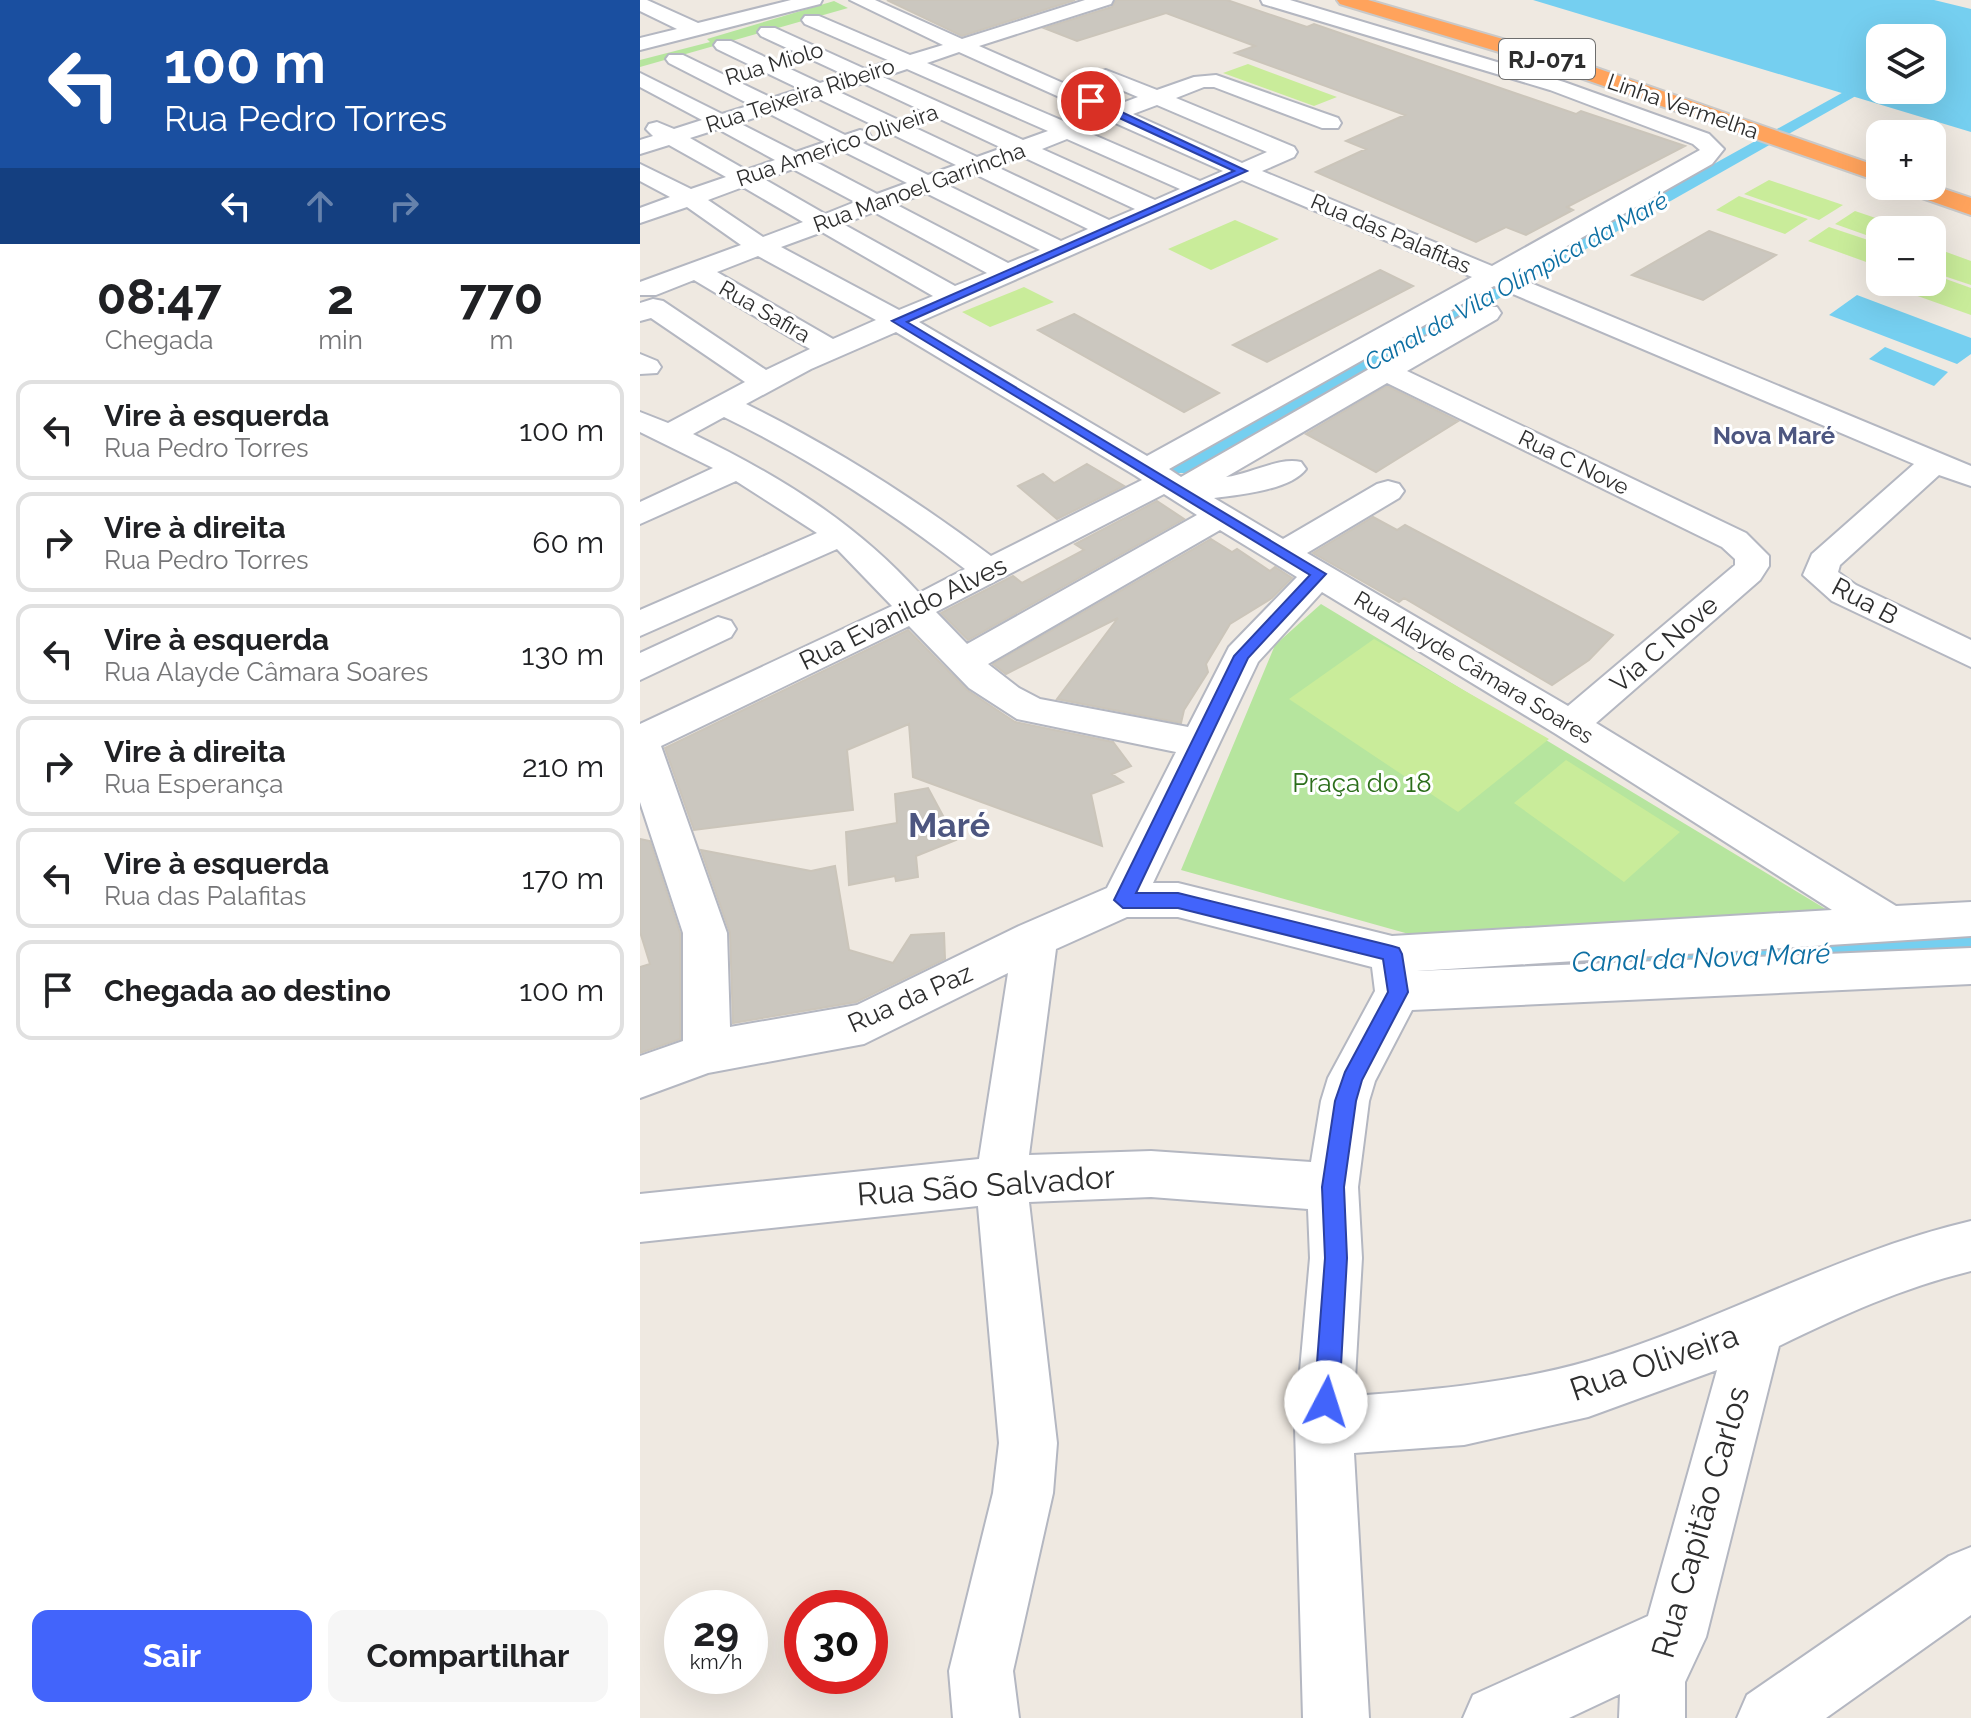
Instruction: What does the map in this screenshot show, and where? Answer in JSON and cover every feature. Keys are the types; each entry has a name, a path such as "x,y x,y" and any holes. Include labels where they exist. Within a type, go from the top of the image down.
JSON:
{"highway":[{"name":"Linha Vermelha","path":"1347,0 1557,62 1808,142 1866,156"},
{"name":"Linha Vermelha","path":"1382,0 1563,51 1752,123"},
{"name":"Linha Vermelha","path":"1808,142 1866,169"},
{"path":"1946,183 1971,191"},
{"path":"1946,198 1971,207"}],"street":[{"path":"640,3 648,0"},
{"name":"Rua Teixeira Ribeiro","path":"640,147 1104,0"},
{"path":"1270,0 1557,86 1712,145 1713,149 1704,159 1510,282"},
{"path":"640,69 768,32 812,10 870,1"},
{"name":"Rua das Palafitas","path":"870,1 960,44 1055,81 1242,171 1971,477"},
{"path":"640,3 696,30"},
{"path":"642,42 743,18 782,3 812,10 858,38 1200,189"},
{"path":"715,6 743,18"},
{"name":"Rua Miolo","path":"640,105 908,21"},
{"path":"768,32 1155,209"},
{"path":"724,45 1108,229"},
{"path":"676,59 1060,250"},
{"name":"Rua Americo Oliveira","path":"640,216 985,94 1055,81 1106,76 1159,98"},
{"path":"640,79 1007,273"},
{"name":"Rua Manoel Garrincha","path":"643,301 697,271 759,246 1207,80 1330,123"},
{"path":"654,434 724,405 763,381 832,350 1286,151 1159,98"},
{"path":"640,117 669,137 953,296"},
{"name":"Rua Alayde Câmara Soares","path":"645,179 689,198 759,246 898,321 1164,480 1570,725 1891,925"},
{"name":"Rua Safira","path":"697,271 832,350"},
{"name":"Rua Evanildo Alves","path":"640,742 913,610 1164,480 1386,372 1510,282"},
{"name":"Rua Evanildo Alves","path":"1164,480 1510,282"},
{"path":"643,301 763,381"},
{"name":"Rua C Nove","path":"1386,372 1734,540 1749,551 1753,561"},
{"path":"724,405 769,427 922,520 989,571"},
{"path":"654,434 735,470 806,510 856,548 964,662 1012,703 1030,710 1200,743"},
{"name":"Rua B","path":"1935,462 1824,561 1820,575 1835,588 1971,655"},
{"path":"1164,480 1250,485 1272,479 1290,469"},
{"path":"640,514 735,470"},
{"path":"1283,553 1388,491"},
{"path":"964,662 1220,516"},
{"path":"640,624 838,536"},
{"name":"Via C Nove","path":"1570,725 1748,572 1753,561"},
{"path":"1319,574 1242,656 1123,900 1178,900 1395,973 1971,966"},
{"path":"640,668 718,629"},
{"path":"640,742 705,933 707,1053"},
{"name":"Rua da Paz","path":"640,1077 707,1053 864,1024 1035,939 1123,900"},
{"path":"1395,973 1971,919"},
{"path":"986,1718 981,1671 1023,1493 1028,1443 1001,1180 1035,939"},
{"path":"1336,1718 1324,1427 1336,1258 1333,1187 1345,1101 1395,973"},
{"name":"Rua São Salvador","path":"640,1218 1001,1180 1151,1174 1333,1187"},
{"name":"Rua Oliveira","path":"1324,1427 1464,1416 1573,1392 1670,1361 1756,1328 1853,1282 1916,1259 1971,1246"},
{"name":"Rua Capitão Carlos","path":"1652,1718 1653,1678 1674,1637 1756,1328"},
{"path":"1770,1718 1971,1578"},
{"path":"1496,1718 1674,1637"}],"green space":[{"path":"834,1 848,8 640,67 640,60 710,42 707,39"},
{"path":"1248,64 1337,97 1314,106 1223,73"},
{"path":"1769,180 1843,205 1819,220 1744,194"},
{"path":"1739,196 1808,219 1785,234 1716,210"},
{"path":"1855,211 1870,216 1866,216 1866,235 1835,224"},
{"path":"1235,220 1279,239 1211,270 1168,249"},
{"path":"1829,227 1866,239 1866,262 1808,241"},
{"path":"1946,252 1971,261 1971,285 1946,277"},
{"path":"1946,279 1971,288 1971,315 1918,296 1946,296"},
{"path":"1024,287 1054,302 990,327 962,312"},
{"name":"Praça do 18","path":"1321,604 1834,914 1416,936 1181,870 1275,645"},
{"path":"1374,639 1549,739 1458,812 1289,699"},
{"path":"1566,760 1680,832 1624,882 1514,803"}],"water":[{"path":"1533,0 1934,0 1971,9 1971,132 1946,124 1946,120 1931,120 1878,104 1946,104 1946,24 1866,24 1866,100"},
{"path":"1857,295 1971,338 1971,354 1957,364 1829,315"},
{"path":"1885,347 1948,372 1934,386 1869,359"}],"building":[{"path":"887,0 1075,0 962,36"},
{"path":"1116,0 1227,0 1307,27 1314,24 1576,114 1581,111 1685,146 1567,207 1573,210 1526,235 1506,227 1476,242 1316,172 1366,149 1346,141 1405,115 1235,53 1255,46 1166,13 1077,41 1044,28 1112,7"},
{"path":"1709,231 1776,255 1703,300 1632,275"},
{"path":"1380,270 1413,286 1267,362 1233,345"},
{"path":"1074,314 1219,393 1184,412 1038,330"},
{"path":"1387,386 1458,421 1376,472 1306,434"},
{"path":"1087,464 1124,486 1057,519 1018,486 1043,474 1054,483"},
{"path":"1157,501 1184,519 968,640 941,613 1013,576 1022,583 1084,550 1075,544"},
{"path":"1373,517 1397,530 1405,525 1613,635 1589,660 1552,685 1404,598 1399,602 1313,553"},
{"path":"1211,539 1232,552 1237,549 1270,571 1275,567 1292,578 1272,598 1230,624 1206,664 1208,672 1184,710 1181,723 1057,699 1118,618 1006,674 993,664"},
{"path":"908,630 967,690 1015,722 1113,742 1131,766 1112,774 1123,782 1091,794 1102,846 913,777 909,724 847,750 853,810 694,830 665,748"},
{"path":"928,788 956,840 916,856 918,877 896,881 895,876 849,885 846,832 897,823 895,794"},
{"path":"640,839 650,841 680,933 680,1039 640,1053 640,967 650,964 640,932"},
{"path":"701,850 811,871 835,866 849,950 893,963 911,935 944,933 945,959 856,1002 733,1023 730,933"}],"waterway":[{"name":"Canal da Vila Olímpica da Maré","path":"1183,468 1849,94"},
{"name":"Canal da Nova Maré","path":"1449,968 1971,947"}],"district":[{"name":"Nova Maré","path":"1774,435"},
{"name":"Maré","path":"949,825"}],"route":[{"path":"1091,101 1242,171 898,321 1319,574 1242,656 1123,900 1178,900 1392,954 1398,992 1352,1078 1345,1101 1345,1119 1333,1187 1336,1258 1326,1402"}]}
